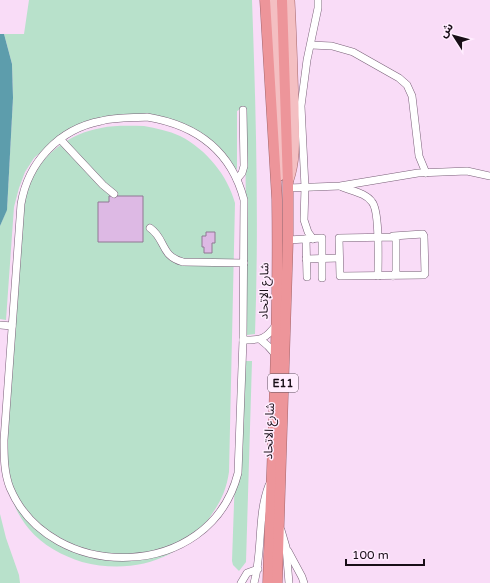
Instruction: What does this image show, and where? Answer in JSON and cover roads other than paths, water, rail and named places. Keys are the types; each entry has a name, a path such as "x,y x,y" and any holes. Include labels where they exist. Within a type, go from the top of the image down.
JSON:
{"highway":[{"name":"شارع الإتحاد","path":"265,0 277,199 276,325 268,583"},
{"name":"E11","path":"282,0 288,186"},
{"name":"شارع الاتحاد","path":"277,583 288,240 288,186"}],"main road":[{"path":"274,0 280,170 277,199"},
{"path":"290,0 293,49"},
{"path":"288,186 294,156 293,49 295,0"}],"street":[{"path":"307,277 306,259 309,239 304,220 305,187 301,106 307,60 318,8 318,0"},
{"path":"311,45 332,46 353,52 399,78 408,85 412,96 419,156 426,173"},
{"path":"237,179 242,173 244,166 243,110"},
{"path":"56,548 39,534 24,517 9,488 4,464 4,440 12,326 23,196 28,179 36,164 60,139 81,126 101,120 147,117 164,120 187,128 207,140 224,158 237,179 244,200 243,340 238,472 229,499 218,518 198,539 182,550"},
{"path":"60,139 103,185 114,194"},
{"path":"288,186 340,186 418,173 467,171 490,176"},
{"path":"340,186 362,194 373,203 376,220 378,276"},
{"path":"150,228 158,235 164,249 170,256 177,260 183,262 244,263"},
{"path":"423,234 425,274 422,276 340,276 339,238 377,236 423,234"},
{"path":"393,236 396,238 396,271 393,276"},
{"path":"288,240 322,238 322,278"},
{"path":"306,259 339,258"},
{"path":"0,325 12,326"},
{"path":"243,340 261,340 268,335 276,325"},
{"path":"261,340 275,354"},
{"path":"254,583 258,569 264,501 272,479"},
{"path":"279,524 286,547 304,583"},
{"path":"286,547 289,583"},
{"path":"241,583 247,573 258,569"}],"water":[{"path":"0,34 4,34 12,64 13,98 7,210 0,226"}]}
